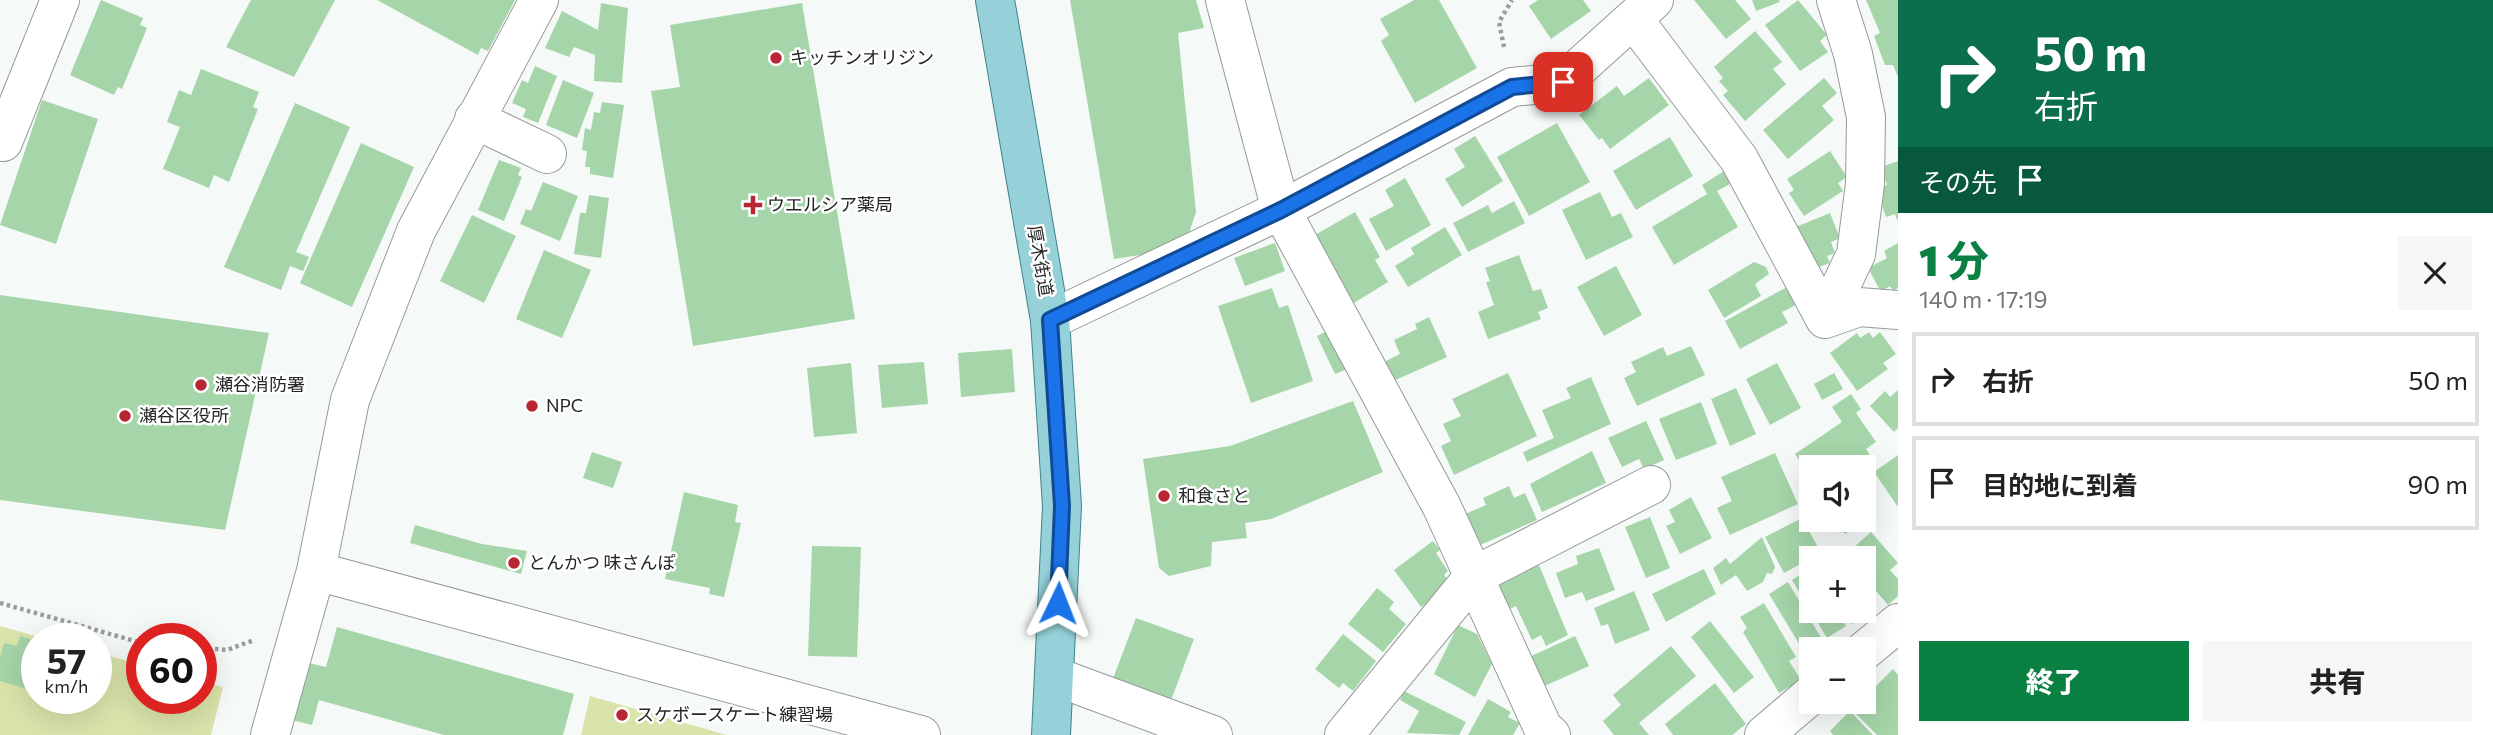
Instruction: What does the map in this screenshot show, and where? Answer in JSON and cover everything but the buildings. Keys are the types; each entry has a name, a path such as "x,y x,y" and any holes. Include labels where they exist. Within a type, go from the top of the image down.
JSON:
{"main road":[{"name":"厚木街道","path":"995,0 1050,320 1062,506 1051,735"}],"street":[{"path":"3,142 61,0"},
{"path":"270,735 316,571 350,400 416,231 539,0"},
{"path":"1225,0 1281,210 1442,507 1543,728 1551,735"},
{"path":"1825,319 1856,254 1865,184 1866,117 1853,54 1836,0"},
{"path":"1050,320 1281,210 1512,87 1563,82 1644,10 1739,159 1825,319"},
{"path":"474,119 547,154"},
{"path":"1825,319 1859,307 1898,310"},
{"path":"1344,735 1474,576 1650,485"},
{"path":"316,571 920,735"},
{"path":"1876,642 1898,623"},
{"path":"1054,676 1213,735"},
{"path":"1764,735 1799,705"}],"path":[{"path":"1512,0 1499,22 1512,87"},
{"path":"0,603 126,638"}],"green space":[{"path":"0,626 21,632 21,714 112,714 112,657 126,660 126,714 216,714 211,735 0,735"},
{"path":"217,685 223,687 217,711"},
{"name":"スケボースケート練習場","path":"590,696 727,735 581,735"}],"place":[{"name":"キッチンオリジン","path":"776,58"},
{"name":"ウエルシア薬局","path":"753,205"},
{"name":"瀬谷消防署","path":"201,385"},
{"name":"NPC","path":"532,406"},
{"name":"瀬谷区役所","path":"125,416"},
{"name":"和食さと","path":"1164,496"},
{"name":"とんかつ 味さんぽ","path":"514,563"},
{"name":"スケボースケート練習場","path":"622,715"}],"route":[{"path":"1058,603 1062,506 1050,320 1281,210 1512,87 1563,82"}]}
